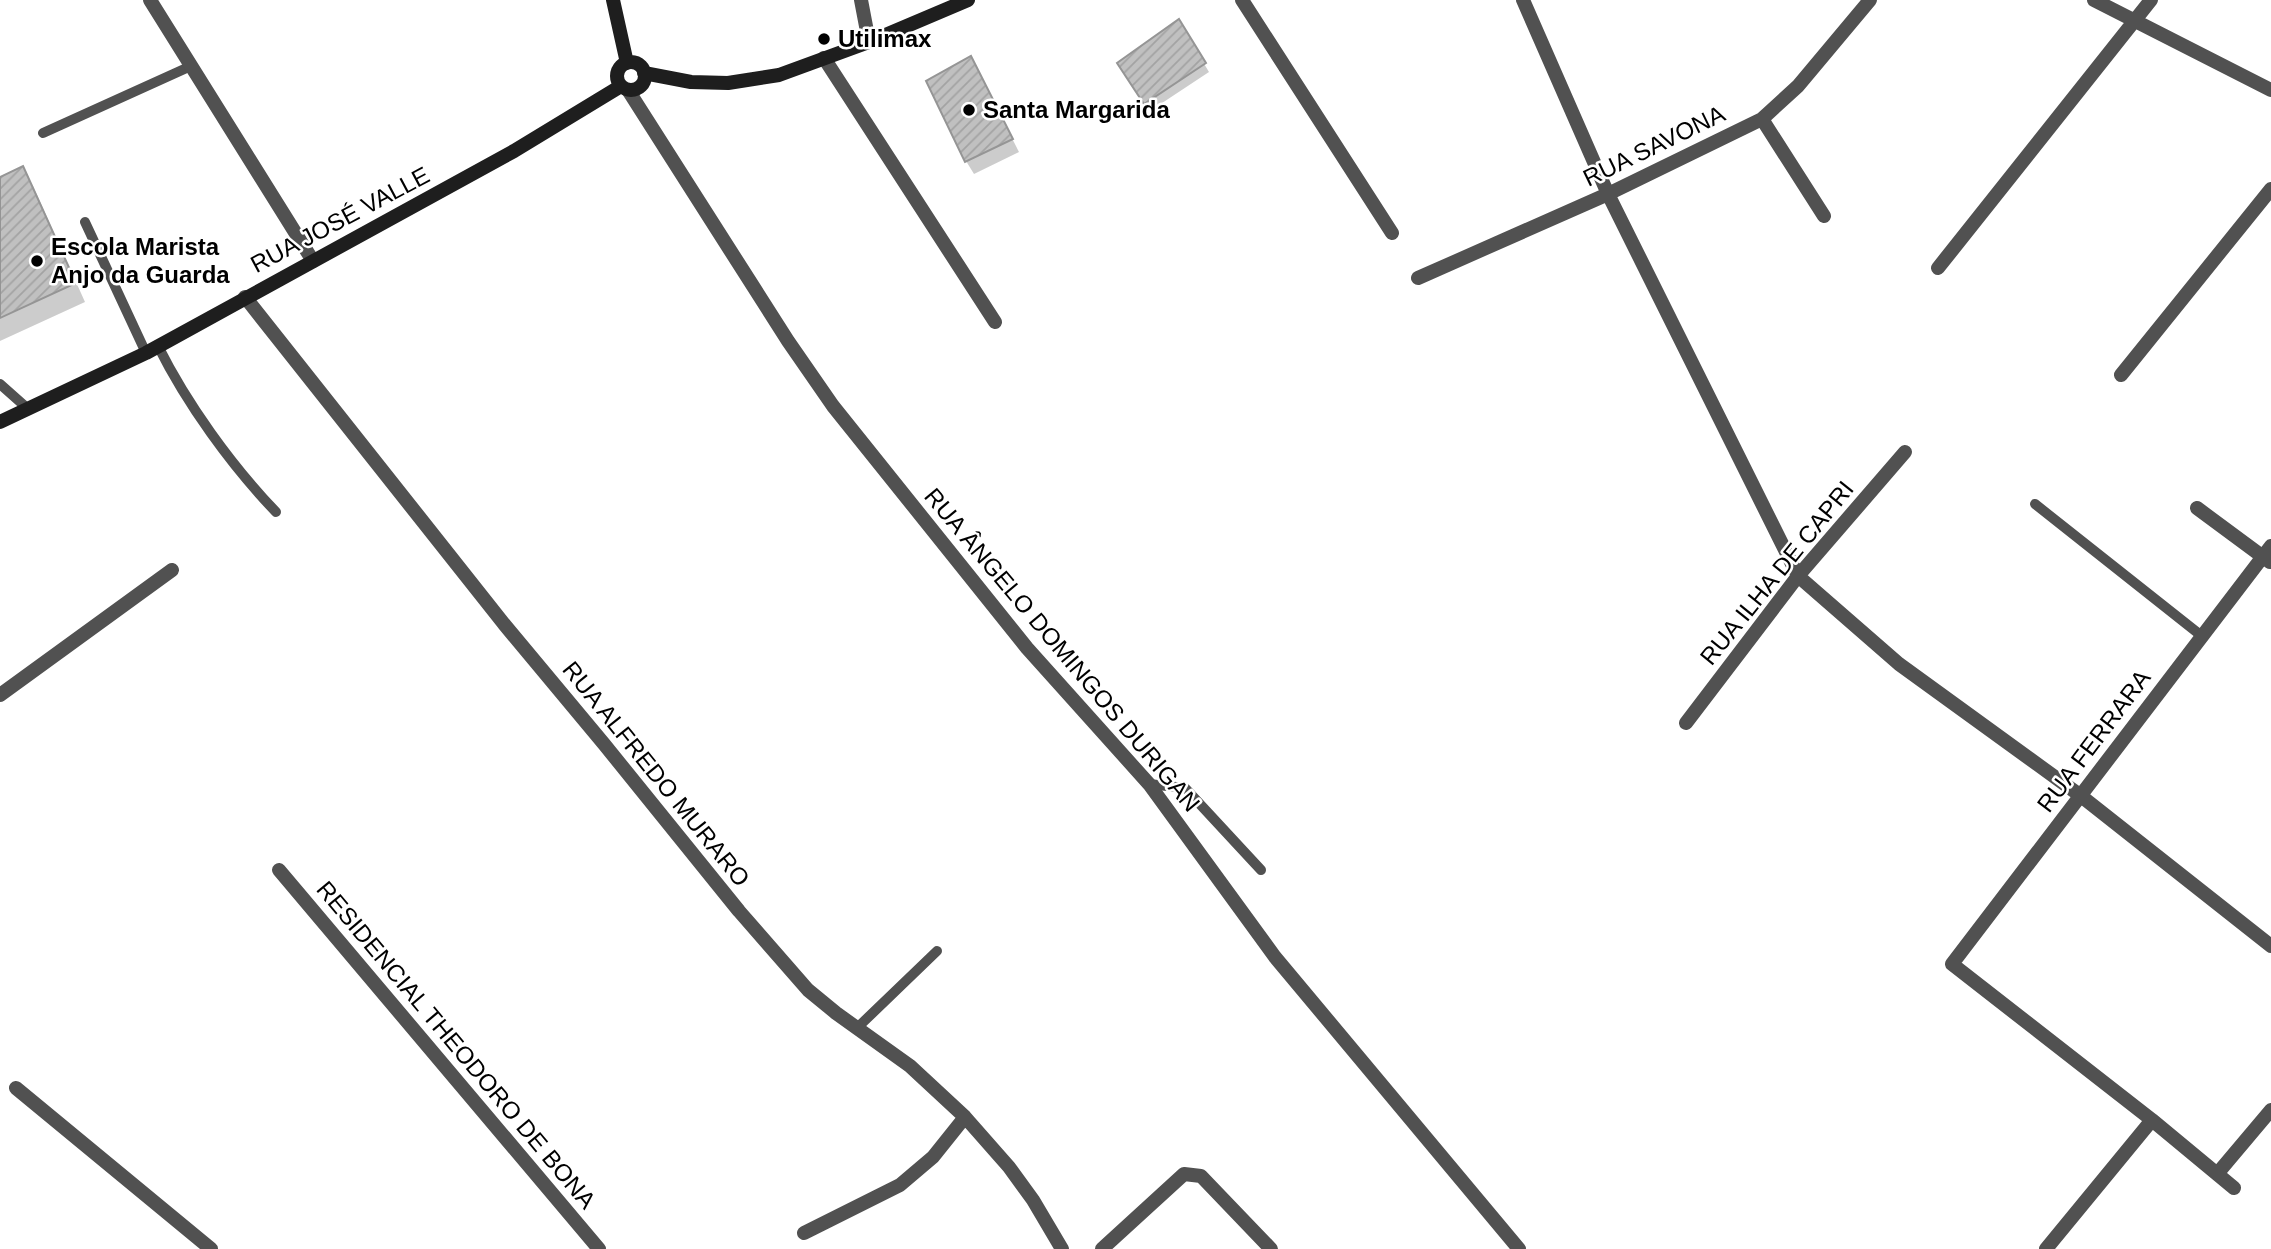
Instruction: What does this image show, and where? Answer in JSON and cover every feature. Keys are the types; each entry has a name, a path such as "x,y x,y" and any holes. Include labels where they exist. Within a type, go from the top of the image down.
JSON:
{"street":[{"path":"150,0 313,261"},
{"path":"613,0 627,63"},
{"path":"861,0 869,42"},
{"path":"644,73 640,86 625,88 617,77 619,68 627,63 636,63 644,73 691,82 728,83 779,75 869,42 968,0"},
{"path":"1242,0 1392,233"},
{"path":"1523,0 1608,194 1798,576 1899,664 2081,796 2271,946"},
{"name":"RUA SAVONA","path":"1418,278 1608,194 1762,119 1798,86 1870,0"},
{"path":"2094,0 2271,90"},
{"path":"1938,268 2151,0"},
{"path":"824,58 995,322"},
{"name":"RUA JOSÉ VALLE","path":"0,422 152,349 514,152 625,88"},
{"name":"RUA ÂNGELO DOMINGOS DURIGAN","path":"625,88 833,406 1027,648 1149,784 1275,957 1518,1249"},
{"path":"1762,119 1824,216"},
{"path":"2120,375 2271,190"},
{"name":"RUA ALFREDO MURARO","path":"245,297 504,624 739,911 808,990 910,1066 965,1117 1009,1167 1033,1200 1062,1249"},
{"name":"RUA ILHA DE CAPRI","path":"1686,723 1798,576 1905,453"},
{"path":"2197,508 2268,555"},
{"name":"RUA FERRARA","path":"2152,1120 1952,964 2268,555"},
{"path":"0,695 172,570"},
{"name":"RESIDENCIAL THEODORO DE BONA","path":"279,870 599,1249"},
{"path":"16,1088 211,1249"},
{"path":"2217,1174 2271,1110"},
{"path":"804,1233 900,1185 933,1157 965,1117"},
{"path":"2046,1249 2152,1120 2234,1188"},
{"path":"1102,1249 1184,1174 1201,1176 1271,1249"}],"lane":[{"path":"43,133 191,66"},
{"path":"85,222 152,349 190,405 276,512"},
{"path":"0,384 27,408"},
{"path":"2035,504 2203,637"},
{"path":"1149,784 1185,788 1261,870"},
{"path":"857,1028 937,951"}],"building":[{"path":"1179,19 1206,63 1144,104 1117,63"},
{"name":"Santa Margarida","path":"971,56 1013,139 965,162 926,81"},
{"name":"Escola Marista Anjo da Guarda","path":"23,166 76,283 0,318 0,177"}],"place":[{"name":"Utilimax","path":"824,39"},
{"name":"Santa Margarida","path":"969,110"},
{"name":"Escola Marista Anjo da Guarda","path":"37,261"}]}
